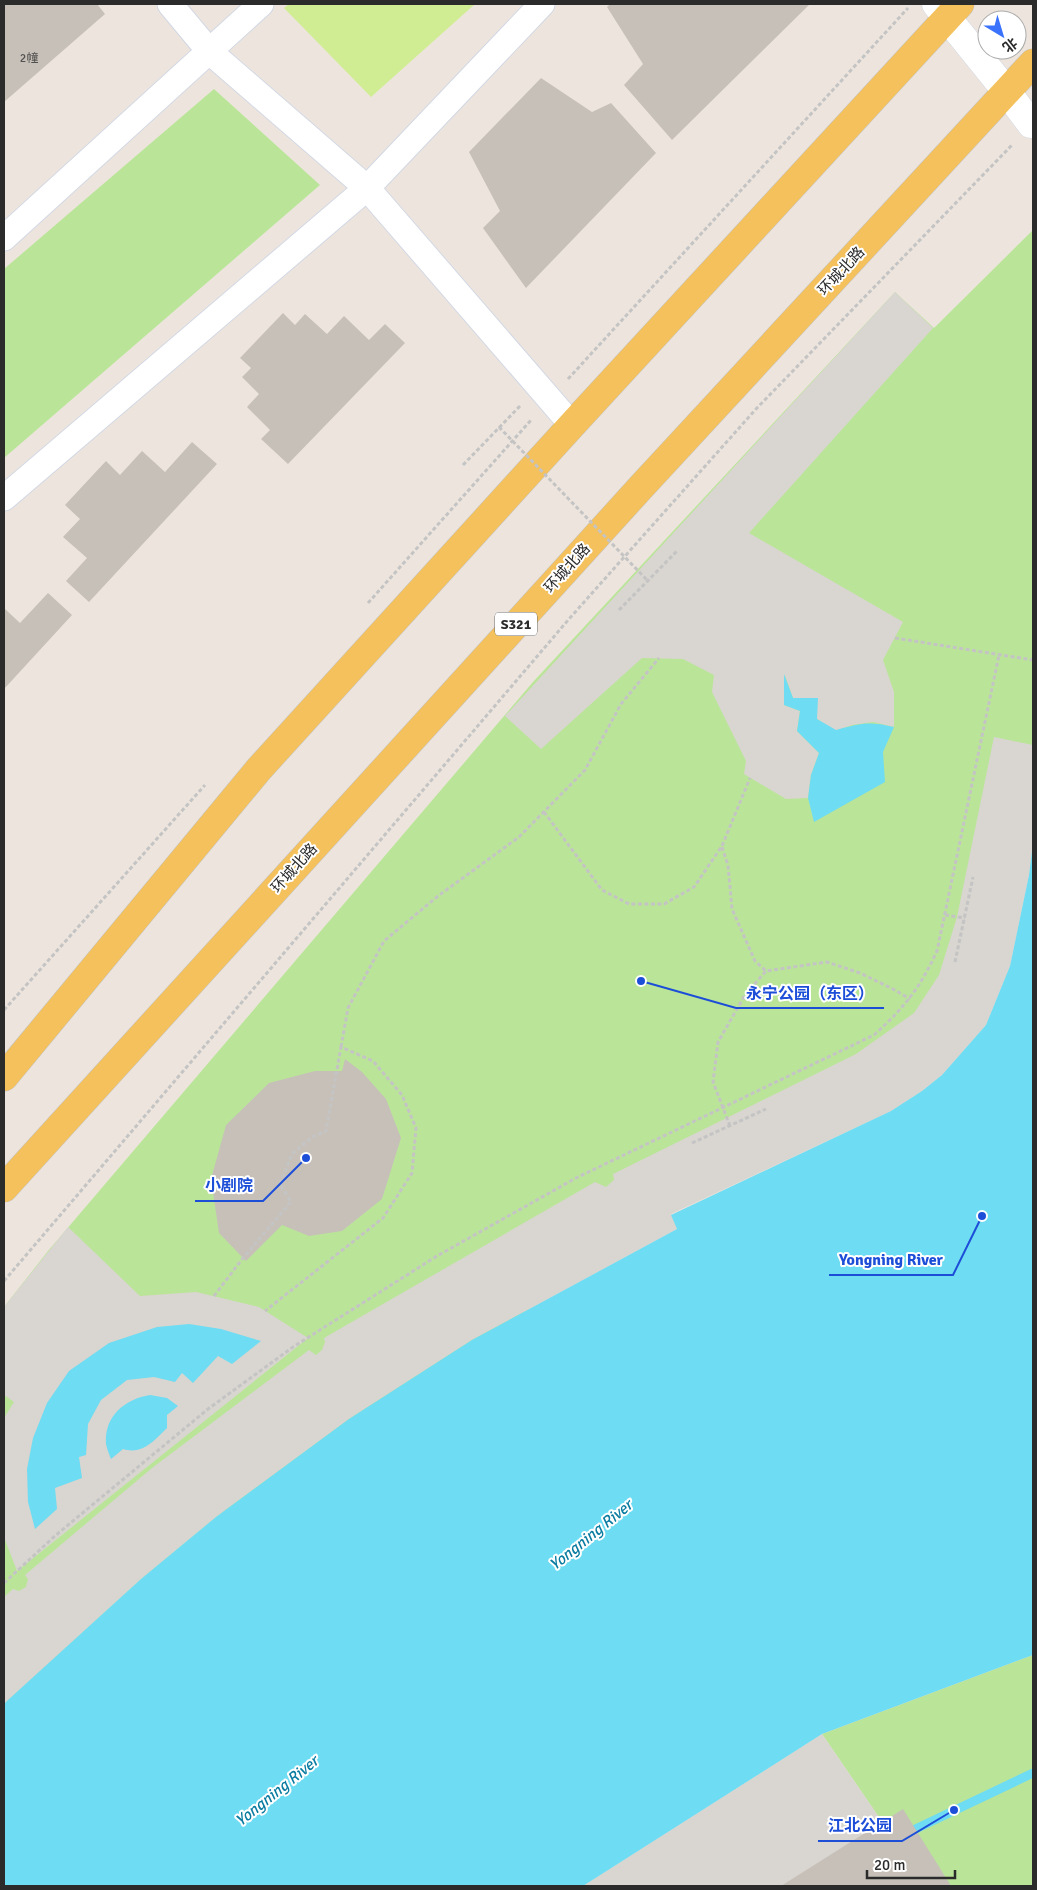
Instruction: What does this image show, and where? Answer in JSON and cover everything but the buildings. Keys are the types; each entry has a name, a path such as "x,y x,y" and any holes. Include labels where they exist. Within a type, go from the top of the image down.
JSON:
{"main road":[{"path":"4,1077 260,770 948,8 1031,124"},
{"name":"环城北路","path":"4,1188 642,486 1033,64"}],"street":[{"path":"170,4 210,52 367,188 572,425"},
{"path":"4,238 261,4"},
{"path":"4,498 367,188 542,4"}],"path":[{"path":"4,1281 569,619 756,409 1031,124"},
{"path":"464,465 525,400"},
{"path":"499,427 648,580"},
{"path":"619,610 678,550"},
{"path":"894,638 1033,660"},
{"path":"4,1583 56,1535 208,1409 293,1347 437,1256 576,1178 874,1034 894,1017 910,1000 926,975 937,951 999,655"},
{"path":"214,1296 243,1258 291,1202 280,1184 292,1154 312,1136 326,1131 348,1008 384,941 438,896 519,837 585,770 621,704 659,658"},
{"path":"544,812 602,890 629,904 664,904 694,887 722,846 750,778"},
{"path":"722,846 728,865 732,909 755,961 766,971"},
{"path":"955,962 973,878"},
{"path":"945,915 965,918"},
{"path":"730,1126 713,1082 718,1042 745,995 766,971 827,962 860,973 893,989 910,1000"},
{"path":"265,1310 383,1218 412,1173 416,1128 402,1095 373,1061 342,1047"},
{"path":"692,1143 766,1109"}],"green space":[{"path":"289,4 475,4 371,97 284,8"},
{"path":"214,89 320,185 4,458 4,269"},
{"path":"1033,230 1033,843 1013,948 671,1214 216,1517 141,1579 4,1704 4,1307 48,1251 533,682 895,292 934,328"},
{"path":"1033,1655 1033,1886 926,1886 822,1734"}],"shaded area":[{"path":"895,292 933,328 749,533 903,622 883,660 894,692 894,727 873,722 852,725 836,731 817,719 793,698 785,676 784,705 800,711 797,731 819,753 811,775 808,798 786,799 744,774 746,761 712,692 714,675 683,659 642,658 541,749 505,716"},
{"path":"994,737 1033,745 1033,843 1029,875 1010,966 986,1025 942,1075 922,1091 891,1111 671,1214 677,1229 472,1340 349,1419 216,1517 141,1579 4,1704 4,1597 13,1589 19,1591 26,1587 28,1579 25,1575 152,1468 309,1350 316,1355 322,1350 325,1342 324,1338 595,1182 606,1187 614,1180 613,1174 856,1054 914,1013 939,975 957,917"},
{"path":"68,1227 140,1296 196,1292 259,1307 308,1338 17,1571 4,1537 4,1418 14,1402 4,1395 4,1307"},
{"path":"822,1734 926,1886 583,1886"}],"water":[{"path":"784,674 793,698 818,698 817,719 836,730 865,724 894,727 883,752 885,782 814,822 808,798 811,775 819,753 797,731 800,711 784,705"},
{"path":"1033,843 1033,1655 822,1734 583,1886 4,1886 4,1704 141,1579 216,1517 349,1419 472,1340 677,1229 671,1215 891,1111 922,1091 942,1075 986,1025 1010,966 1029,875"},
{"path":"189,1324 221,1329 261,1341 232,1364 218,1356 193,1383 182,1373 175,1382 154,1377 127,1380 101,1400 88,1424 86,1455 79,1457 82,1478 55,1488 57,1509 35,1529 28,1502 27,1469 33,1438 47,1403 69,1371 109,1343 157,1327"},
{"path":"150,1395 167,1398 178,1406 167,1415 167,1428 147,1446 136,1450 123,1449 111,1459 106,1444 106,1434 112,1417 132,1400"}],"waterway":[{"path":"905,1834 1033,1773"}],"place":[{"name":"永宁公园（东区）","path":"641,981"},
{"name":"小剧院","path":"306,1158"},
{"name":"Yongning River","path":"982,1216"},
{"name":"江北公园","path":"954,1810"}]}
